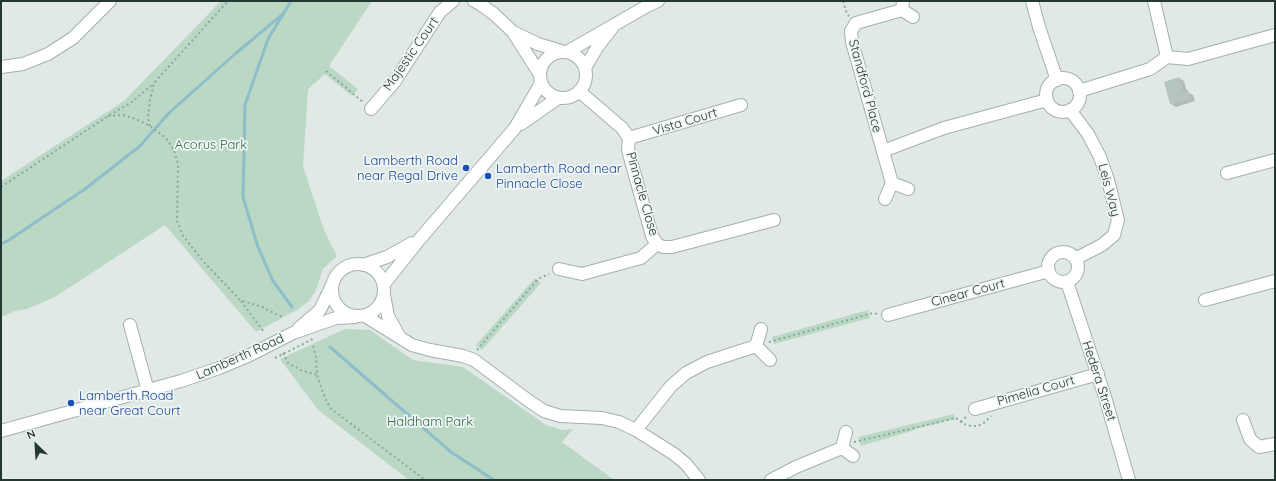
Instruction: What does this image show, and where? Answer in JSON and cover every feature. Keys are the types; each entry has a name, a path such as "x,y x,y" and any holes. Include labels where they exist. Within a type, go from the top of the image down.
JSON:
{"street":[{"path":"1,67 23,64 48,54 73,38 110,1"},
{"name":"Majestic Court","path":"371,109 395,80 440,12 453,1"},
{"path":"474,1 494,14 513,32 540,78 545,90 558,98"},
{"name":"Lamberth Road","path":"515,128 540,78 541,65 546,58 564,51 658,1"},
{"path":"1032,1 1057,80"},
{"path":"1154,1 1167,57"},
{"name":"Standford Place","path":"892,183 852,42 851,31 856,23 903,5 913,17"},
{"name":"Lamberth Road","path":"1,432 181,381 220,368 250,355 293,333 336,318 360,316 372,313 382,302 384,289 419,240 515,128 558,98 573,96 579,92 585,81 585,68 598,46 617,23"},
{"path":"513,32 538,44 573,54 578,57 585,68"},
{"path":"1079,91 1154,68 1167,57 1188,59 1275,35"},
{"path":"1064,78 1070,80 1076,85 1079,91 1078,102 1075,107 1070,110 1063,112 1056,110 1050,106 1046,100 1048,88 1051,83 1057,80 1064,78"},
{"name":"Pinnacle Close","path":"579,92 622,128 629,138 628,150 652,236 657,244 662,247 672,247 774,220"},
{"name":"Standford Place","path":"883,151 944,128 1046,100"},
{"name":"Vista Court","path":"629,138 741,105"},
{"name":"Leis Way","path":"1070,110 1088,134 1100,157 1108,180 1118,220 1114,235 1102,245 1077,258"},
{"path":"1227,173 1275,160"},
{"path":"885,199 892,183 908,189"},
{"name":"Lamberth Road","path":"293,333 320,310 336,276 342,270 348,266 356,264 363,265 387,258 419,240"},
{"path":"559,269 582,274 641,258 657,244"},
{"path":"1060,252 1069,252 1077,258 1078,272 1072,280 1067,282 1058,281 1054,279 1049,271 1048,266 1051,257 1060,252"},
{"path":"363,265 370,267 381,277 388,316 400,337"},
{"name":"Cinear Court","path":"888,315 1049,271"},
{"path":"1205,300 1275,281"},
{"name":"Hedera Street","path":"1067,282 1098,374 1129,480"},
{"path":"333,283 333,298 336,305 348,315 360,316 412,345 463,356 474,360 544,411 560,416 602,418 620,422 636,430 674,454 686,464 699,480"},
{"path":"130,325 148,391"},
{"path":"756,346 761,328"},
{"path":"636,430 671,386 686,373 707,362 756,346"},
{"path":"756,346 770,360"},
{"name":"Pimelia Court","path":"975,409 1098,374"},
{"path":"1243,420 1250,440 1259,446 1275,444"},
{"path":"842,448 846,432"},
{"path":"842,448 854,456"},
{"path":"771,480 796,467 842,448"}],"path":[{"path":"1,187 108,116 132,102 154,83 228,1"},
{"path":"843,1 846,14 856,23"},
{"path":"326,71 371,109"},
{"path":"150,126 148,117 154,83"},
{"path":"108,116 122,115 136,119 150,126 166,138 174,150 178,164 177,221 182,236 203,261 240,300 264,332"},
{"path":"480,352 477,350 538,279 559,269"},
{"path":"240,300 282,317"},
{"path":"756,346 874,313 888,315"},
{"path":"274,358 318,336"},
{"path":"277,341 288,363 301,370 317,374"},
{"path":"313,346 316,357 317,374 330,408 425,480"}],"green space":[{"name":"Acorus Park","path":"221,1 372,1 329,66 358,89 352,96 325,74 308,89 303,166 324,230 337,256 323,269 316,290 309,301 297,310 256,332 165,225 55,297 27,309 15,311 1,317 1,181 124,101"},
{"path":"535,278 541,283 482,350 476,345"},
{"path":"868,310 870,318 774,344 772,337"},
{"name":"Haldham Park","path":"345,329 370,330 413,360 463,367 546,425 562,430 573,429 562,442 614,480 409,480 318,410 280,359"},
{"path":"954,414 955,419 915,429 861,446 858,437"}],"building":[{"path":"1179,77 1183,92 1188,90 1191,98 1170,104 1164,82"}],"waterway":[{"path":"291,1 268,39 245,105 243,197 258,247 273,281 292,307"},
{"path":"1,244 85,189 140,146 169,113 235,54 283,14"},
{"path":"330,347 451,452 494,480"}],"place":[{"name":"Lamberth Road near Regal Drive","path":"466,168"},
{"name":"Lamberth Road near Pinnacle Close","path":"488,176"},
{"name":"Lamberth Road near Great Court","path":"71,403"}]}
